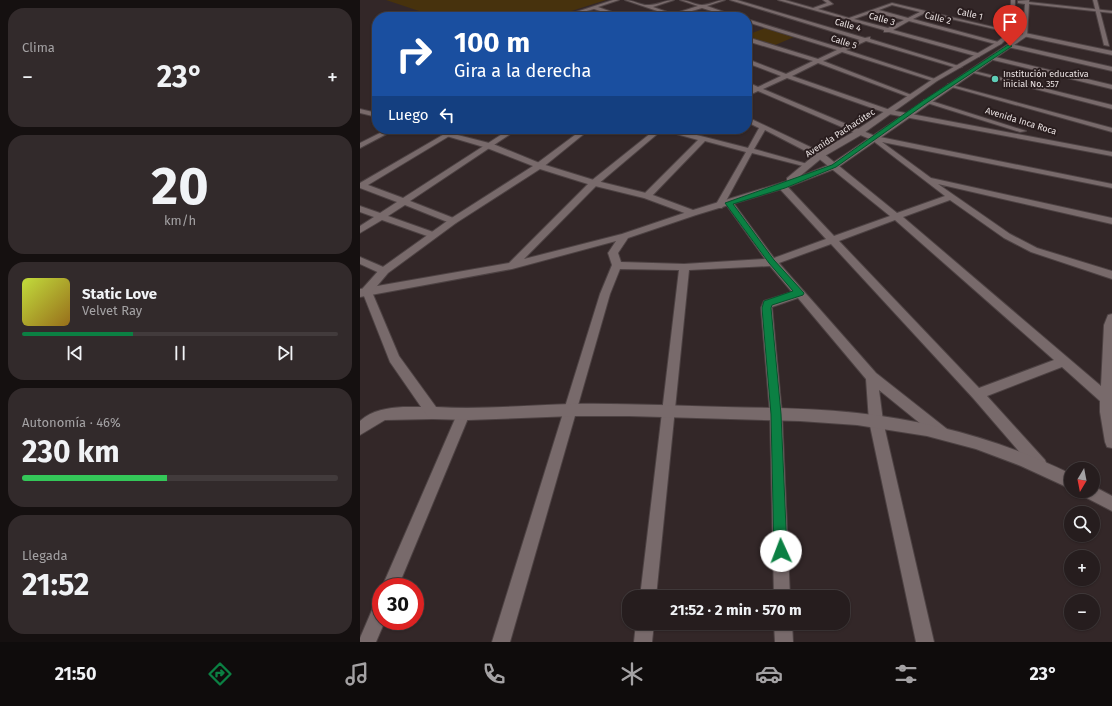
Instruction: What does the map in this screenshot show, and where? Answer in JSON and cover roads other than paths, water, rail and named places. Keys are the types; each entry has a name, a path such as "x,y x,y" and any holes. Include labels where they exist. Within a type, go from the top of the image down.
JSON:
{"street":[{"path":"578,12 617,0"},
{"path":"627,0 665,12"},
{"path":"648,6 672,0"},
{"path":"682,0 720,12"},
{"path":"682,12 723,0"},
{"name":"Calle 4","path":"732,0 959,67"},
{"name":"Calle 3","path":"780,0 979,55"},
{"path":"760,29 831,3 825,0"},
{"path":"1025,35 1109,46 1095,0"},
{"path":"1012,32 1013,1 1027,1 1112,11"},
{"path":"1025,35 1027,1"},
{"name":"Calle 1","path":"850,19 892,4 1012,32"},
{"path":"593,7 608,12"},
{"name":"Calle 2","path":"872,10 999,43"},
{"path":"752,92 841,50 889,30 925,11"},
{"name":"Calle 5","path":"752,22 935,80"},
{"name":"Avenida Pachacútec","path":"782,186 820,155 858,133 935,80 999,43 1012,32"},
{"path":"1025,35 1112,53"},
{"name":"Avenida Pachacútec","path":"782,186 834,166 872,138 907,116 926,101 1025,35"},
{"path":"752,41 818,61 911,96"},
{"path":"1010,46 1112,69"},
{"path":"991,58 1112,87"},
{"path":"752,63 856,102 889,112 1088,149"},
{"path":"972,71 1112,107"},
{"path":"950,85 1112,130"},
{"path":"752,86 872,138 1112,186"},
{"name":"Avenida Inca Roca","path":"926,101 1088,149 1112,154"},
{"path":"360,111 372,114"},
{"path":"752,122 820,155 896,217 1110,401"},
{"path":"724,205 763,127"},
{"path":"360,146 383,134"},
{"path":"444,134 490,146 539,166 594,183 647,196 693,213"},
{"path":"360,230 508,134"},
{"path":"364,292 384,271 433,235 539,166 581,134"},
{"path":"512,266 594,183 654,134"},
{"path":"684,134 807,165"},
{"path":"361,186 448,135"},
{"path":"872,138 925,178 1007,236 1034,250 1112,275"},
{"path":"647,196 703,139"},
{"path":"925,178 1112,220"},
{"path":"361,186 405,201 453,221"},
{"path":"364,292 512,266 625,236 693,213 724,205 782,186 977,394 1040,465"},
{"path":"617,265 684,267 772,262 952,196"},
{"path":"724,205 872,377 942,433"},
{"path":"360,209 433,235"},
{"path":"501,642 605,294 617,265 613,253 625,236"},
{"path":"360,260 384,271"},
{"path":"649,590 684,267"},
{"path":"364,292 394,359 433,413"},
{"path":"782,590 776,414 766,308 768,304 774,300 800,293"},
{"path":"1111,323 1110,401 1107,424 1112,442"},
{"path":"977,394 1063,362"},
{"path":"872,377 876,421 925,642"},
{"path":"360,429 368,421 381,414 433,413 463,416 571,410 776,414 876,421 942,433 990,447 1040,465 1064,478"},
{"path":"394,578 463,416"},
{"path":"1100,498 1112,504"},
{"path":"367,642 372,630"},
{"path":"643,642 645,630"},
{"path":"783,630 784,642"}],"place":[{"name":"Institución educativa inicial No. 357","path":"995,79"}]}
